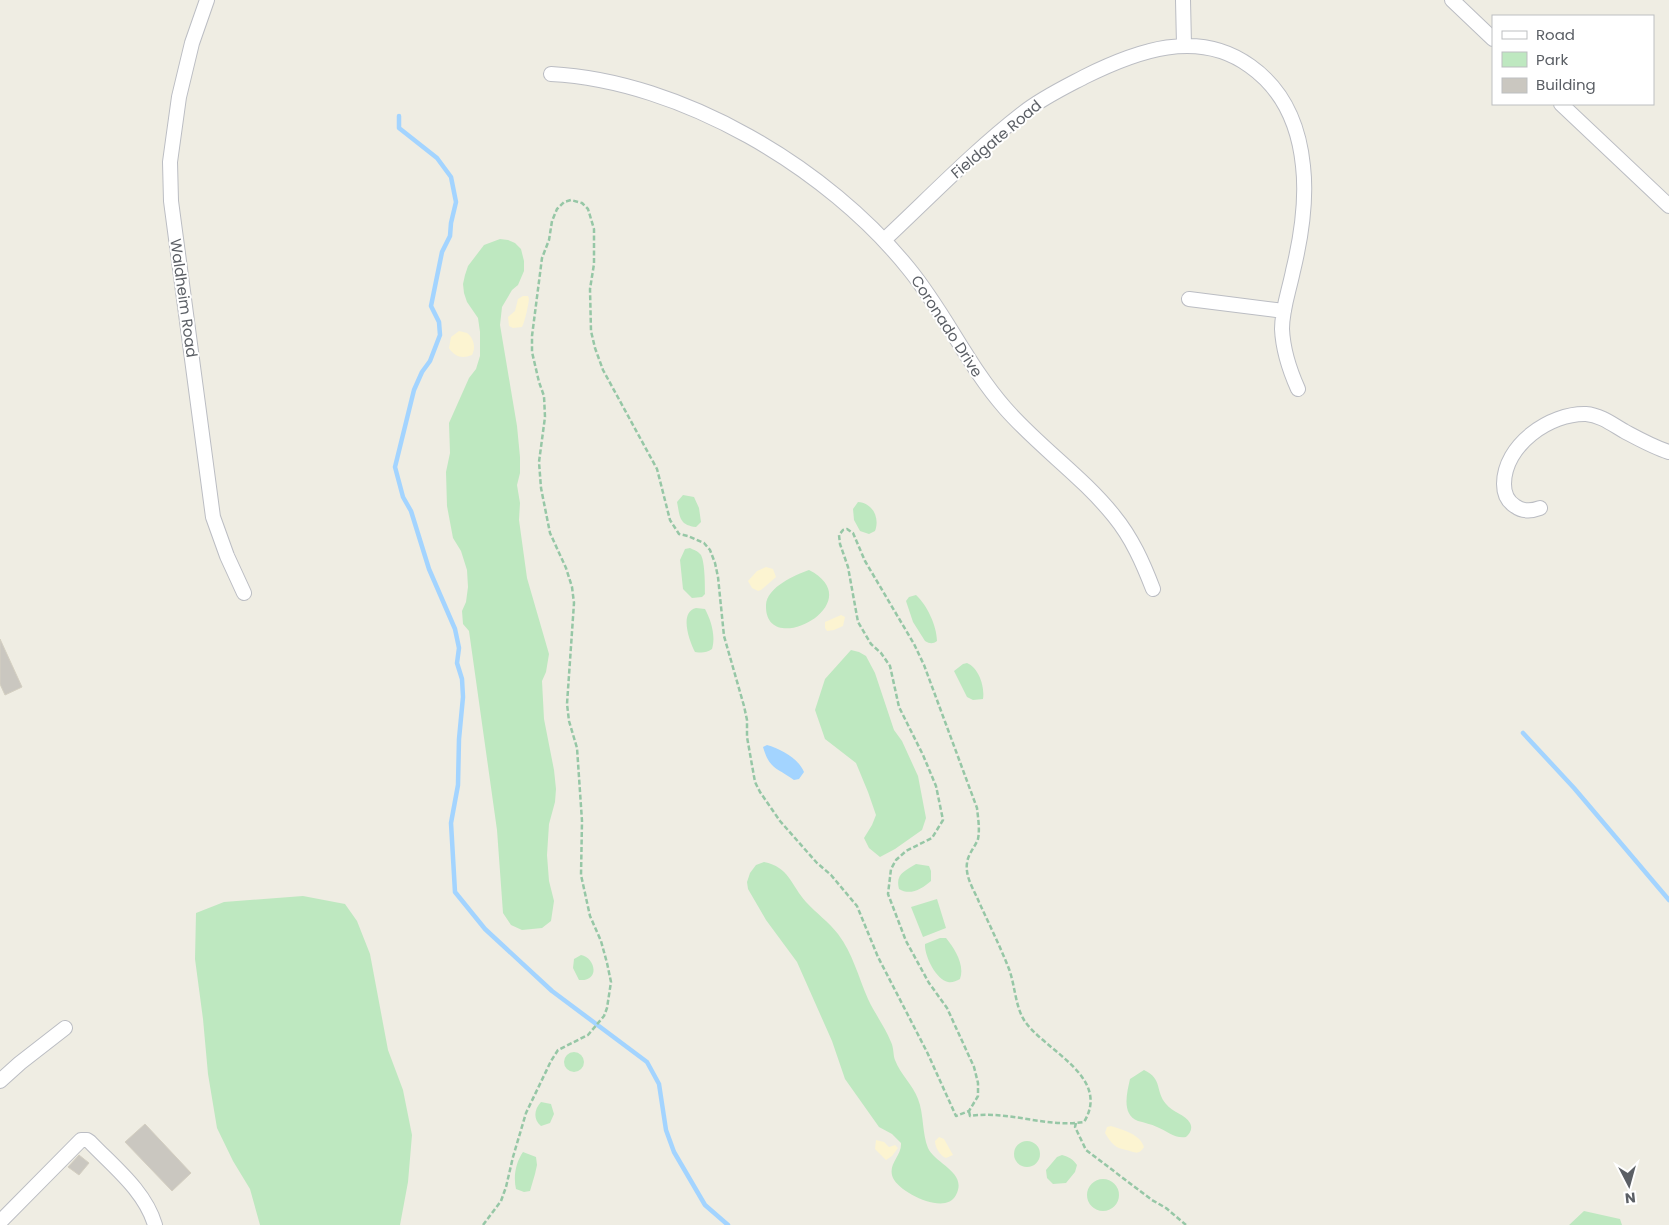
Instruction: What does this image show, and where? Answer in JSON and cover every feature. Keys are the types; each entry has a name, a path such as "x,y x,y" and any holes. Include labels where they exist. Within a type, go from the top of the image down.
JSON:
{"street":[{"name":"Waldheim Road","path":"207,0 192,43 180,97 170,162 171,201 214,517 227,556 244,593"},
{"path":"1183,0 1184,45"},
{"path":"1452,0 1492,38"},
{"name":"Fieldgate Road","path":"884,240 966,162 1025,111 1056,91 1096,71 1138,54 1162,47 1204,46 1224,52 1243,61 1260,73 1272,85 1284,102 1300,141 1304,168 1304,195 1300,235 1282,327 1284,352 1298,389"},
{"name":"Coronado Drive","path":"551,74 594,79 628,86 696,110 734,128 800,168 847,206 884,240 933,300 987,386 1006,410 1092,492 1114,516 1130,538 1143,563 1153,589"},
{"path":"1562,105 1669,206"},
{"path":"1189,299 1284,311"},
{"path":"1540,508 1527,511 1518,509 1510,503 1504,487 1504,475 1516,449 1526,438 1546,424 1580,414 1598,416 1643,442 1669,452"},
{"path":"0,1082 20,1062 65,1028"},
{"path":"0,1222 77,1142 87,1140 138,1193 146,1204 155,1225"}],"path":[{"path":"483,1225 501,1201 526,1113 551,1061 558,1050 588,1034 604,1016 611,982 601,941 590,916 581,875 582,821 577,748 569,721 567,704 569,662 574,622 572,586 550,533 545,515 539,462 545,417 544,396 532,352 532,336 542,258 557,209 564,202 570,200 582,204 588,209 594,229 594,264 590,289 591,331 594,348 602,370 657,469 670,520 674,528 679,534 704,544 710,550 715,563 724,636 747,720 747,737 755,782 780,821 806,852 831,876 857,906 878,957 927,1052 956,1116 969,1111 978,1096 978,1083 974,1067 947,1008 929,983 906,942 888,894 891,869 896,860 906,852 932,838 943,820 942,809 936,786 899,706 890,666 871,644 858,622 848,567 840,544 839,535 843,530 847,529 853,533 865,562 902,621 924,665 977,808 979,821 978,838 966,863 970,884 1005,958 1024,1020 1070,1062 1091,1096 1088,1115 1084,1122 1076,1123 982,1114 970,1116 969,1111"},
{"path":"1076,1123 1075,1127 1086,1150 1152,1200 1166,1208 1186,1225"}],"green space":[{"path":"500,239 515,243 521,249 524,261 524,271 518,285 512,290 502,307 500,325 517,426 520,457 520,473 517,485 520,503 519,520 527,578 549,654 546,672 542,681 544,719 556,789 555,802 549,824 547,855 549,881 554,901 551,921 542,928 522,930 511,925 503,913 497,830 469,631 463,624 462,611 466,602 468,587 467,570 461,551 453,538 447,506 446,472 450,453 449,423 469,378 476,369 480,356 478,318 467,302 463,284 468,266 484,245"},
{"path":"683,495 694,497 699,508 701,522 696,527 686,524 681,519 677,502"},
{"path":"858,502 868,505 876,516 875,531 869,534 860,531 854,520 853,509"},
{"path":"690,548 699,552 702,559 705,594 702,597 692,598 683,589 680,560 685,549"},
{"path":"809,570 825,583 829,597 823,610 811,621 796,627 781,628 770,621 766,605 768,599 776,587"},
{"path":"916,595 931,616 937,635 937,641 934,643 925,641 913,622 906,601 909,597"},
{"path":"696,608 705,609 712,628 712,649 704,652 695,652 687,627 688,615"},
{"path":"851,650 866,656 875,673 894,730 902,741 918,776 926,818 922,830 880,857 869,848 864,838 876,815 856,763 825,739 815,710 825,679"},
{"path":"967,663 978,673 983,689 983,699 973,700 967,697 954,671"},
{"path":"764,862 772,864 784,872 801,896 834,930 848,949 868,999 891,1042 897,1065 918,1099 928,1148 958,1180 959,1187 951,1201 934,1203 923,1200 904,1190 893,1178 892,1168 901,1148 901,1143 892,1134 879,1127 845,1079 832,1041 797,962 766,920 748,889 747,882 750,873 756,865"},
{"path":"916,864 929,866 931,881 924,887 912,892 899,889 898,880 900,876"},
{"path":"303,896 345,904 357,921 370,954 388,1050 403,1090 412,1135 408,1182 400,1225 260,1225 250,1189 233,1161 217,1128 208,1074 195,959 196,913 224,902"},
{"path":"937,899 946,928 923,937 911,907"},
{"path":"940,938 946,938 956,952 960,963 960,979 954,982 948,982 939,977 926,954 925,944"},
{"path":"581,955 590,960 594,969 591,977 586,980 579,980 573,968 574,959"},
{"path":"574,1052 581,1055 584,1062 581,1069 574,1072 567,1069 564,1062 567,1055"},
{"path":"1144,1070 1154,1077 1166,1104 1190,1123 1191,1131 1186,1137 1175,1136 1155,1126 1138,1121 1129,1113 1126,1103 1130,1079"},
{"path":"541,1102 551,1104 554,1114 550,1123 541,1126 538,1124 535,1114"},
{"path":"1027,1141 1036,1145 1040,1154 1036,1163 1027,1167 1018,1163 1014,1154 1018,1145"},
{"path":"523,1152 536,1157 537,1165 530,1191 524,1192 516,1189 515,1179 517,1165"},
{"path":"1062,1155 1071,1158 1077,1165 1075,1172 1066,1183 1053,1184 1047,1178 1046,1170 1057,1157"},
{"path":"1103,1179 1115,1183 1119,1195 1115,1207 1103,1211 1091,1207 1087,1195 1091,1183"},
{"path":"1584,1211 1620,1219 1622,1225 1569,1225"}],"sand":[{"path":"528,296 529,299 524,321 522,327 513,328 509,326 508,317 515,311 518,299"},
{"path":"459,331 467,333 473,340 472,355 459,356 449,348 451,337"},
{"path":"766,567 773,569 776,577 758,591 752,588 748,581 757,571"},
{"path":"841,615 845,617 843,626 827,631 825,622"},
{"path":"1111,1126 1135,1136 1144,1147 1140,1152 1136,1153 1116,1146 1105,1133 1107,1127"},
{"path":"939,1137 944,1139 953,1155 946,1158 940,1153 935,1141"},
{"path":"876,1140 884,1142 889,1147 895,1145 898,1148 886,1160 875,1149"}],"water":[{"path":"767,745 778,749 798,762 804,772 799,779 794,780 771,764 763,747"}],"building":[{"path":"0,639 22,687 5,695 0,684"},
{"path":"145,1124 191,1173 172,1191 125,1142"},
{"path":"79,1155 89,1163 79,1175 68,1167"}],"waterway":[{"path":"399,116 399,128 437,158 451,177 456,202 450,236 442,252 431,306 439,322 440,335 430,361 422,372 414,390 395,467 403,497 411,511 429,569 455,629 459,648 457,663 462,679 463,697 459,739 458,785 451,823 455,892 485,929 552,991 647,1062 659,1084 666,1130 674,1152 705,1205 728,1225"},
{"path":"1523,733 1574,788 1669,900"}]}
